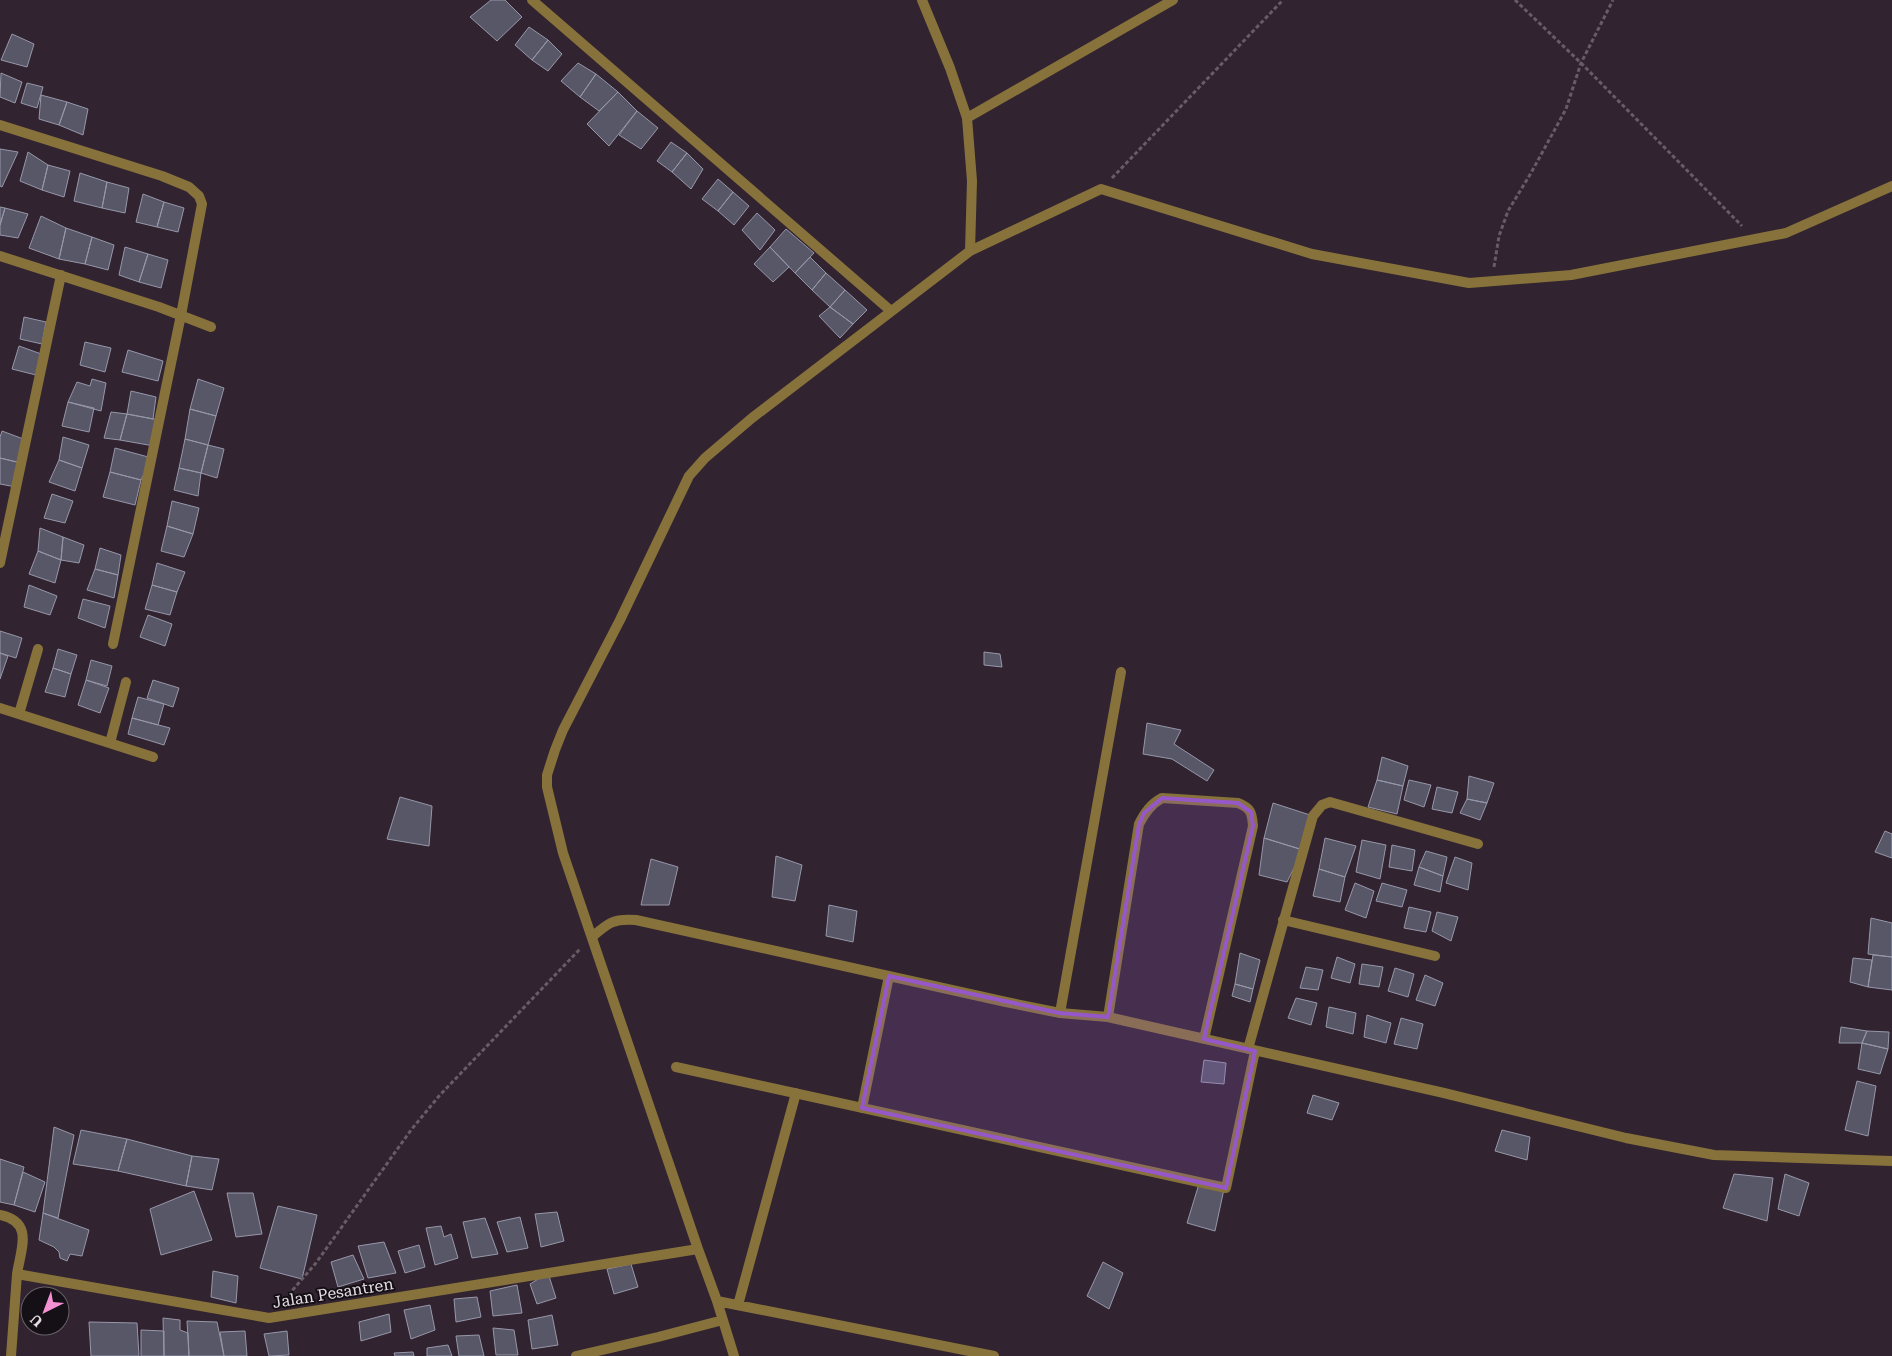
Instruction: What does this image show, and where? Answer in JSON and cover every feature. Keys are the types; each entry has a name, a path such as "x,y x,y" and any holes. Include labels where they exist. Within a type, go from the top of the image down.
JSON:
{"street":[{"path":"532,0 891,311"},
{"path":"922,0 950,68 967,118 972,181 970,251"},
{"path":"967,118 1173,0"},
{"path":"0,125 162,176 189,188 199,196 202,204 113,644"},
{"path":"734,1356 717,1301 563,853 547,787 547,775 564,730 620,620 689,476 705,458 752,418 970,251 1101,189 1312,254 1469,283 1571,275 1786,233 1892,186"},
{"path":"0,256 181,315 211,328"},
{"path":"0,563 61,275"},
{"path":"19,714 38,649"},
{"path":"1060,1013 1121,672"},
{"path":"110,743 126,682"},
{"path":"0,708 153,757"},
{"path":"1108,1017 1139,824 1144,813 1154,802 1162,798 1247,806 1252,812 1253,826 1204,1039"},
{"path":"676,1067 1226,1188 1252,1050 1283,920 1313,816 1322,805 1330,802 1478,844"},
{"path":"592,937 611,922 621,918 636,920 1060,1013 1108,1017 1435,1091 1626,1138 1714,1155 1892,1161"},
{"path":"1283,920 1435,956"},
{"path":"862,1108 889,976"},
{"path":"738,1305 796,1093"},
{"path":"0,1215 18,1222 24,1233 17,1274 12,1356"},
{"name":"Jalan Pesantren","path":"17,1274 269,1318 698,1249"},
{"path":"717,1301 994,1356"},
{"path":"576,1356 723,1320"}],"path":[{"path":"1101,189 1283,0"},
{"path":"1515,0 1581,63 1755,239"},
{"path":"1492,281 1499,236 1508,211 1566,108 1581,63 1613,0"},
{"path":"269,1318 316,1263 411,1130 439,1096 592,937"}],"highlighted area":[{"path":"1162,798 1238,803 1251,812 1253,826 1204,1039 1255,1051 1226,1188 862,1108 889,976 1060,1013 1108,1017 1139,824 1144,813"}],"building":[{"path":"491,0 505,0 522,17 497,41 470,17"},
{"path":"529,27 548,40 532,60 515,45"},
{"path":"12,34 34,44 27,67 1,60"},
{"path":"548,40 562,54 548,71 532,60"},
{"path":"578,63 596,74 580,97 561,81"},
{"path":"1,73 22,82 15,103 0,97"},
{"path":"596,74 618,92 599,111 580,97"},
{"path":"27,83 43,87 37,108 21,103"},
{"path":"618,92 637,111 609,146 587,124"},
{"path":"41,95 67,102 59,125 39,119"},
{"path":"67,102 88,109 83,135 59,125"},
{"path":"637,111 658,128 641,149 619,135"},
{"path":"671,142 687,153 672,172 657,161"},
{"path":"0,149 18,152 2,187 0,186"},
{"path":"28,152 48,165 42,190 20,181"},
{"path":"687,153 703,169 691,189 672,172"},
{"path":"48,165 70,171 64,197 42,190"},
{"path":"80,173 107,182 102,208 74,201"},
{"path":"718,179 733,192 718,211 702,199"},
{"path":"107,182 129,188 125,213 102,208"},
{"path":"733,192 749,206 734,225 718,211"},
{"path":"143,194 164,202 157,227 136,222"},
{"path":"164,202 184,208 178,232 157,227"},
{"path":"0,207 5,208 0,225"},
{"path":"5,208 28,214 18,238 0,235 0,225"},
{"path":"757,213 775,230 760,250 742,230"},
{"path":"41,216 66,228 59,259 29,248"},
{"path":"66,228 92,237 85,264 59,259"},
{"path":"786,229 814,253 795,273 770,247"},
{"path":"92,237 114,245 108,270 85,264"},
{"path":"125,247 148,254 139,282 119,275"},
{"path":"770,247 789,267 773,282 754,264"},
{"path":"148,254 168,260 161,288 139,282"},
{"path":"810,257 826,273 812,290 795,273"},
{"path":"826,273 845,290 830,307 812,290"},
{"path":"845,290 867,310 853,324 830,307"},
{"path":"830,307 853,324 840,338 819,316"},
{"path":"24,317 46,322 42,344 20,339"},
{"path":"85,342 111,348 105,372 80,365"},
{"path":"19,346 44,355 40,376 12,369"},
{"path":"128,350 163,361 158,381 122,372"},
{"path":"92,379 106,383 101,411 68,402 77,382 90,386"},
{"path":"198,379 224,388 216,416 190,409"},
{"path":"131,391 156,397 153,419 127,414"},
{"path":"68,402 94,408 89,432 62,426"},
{"path":"190,409 216,416 208,445 185,439"},
{"path":"111,412 127,414 120,440 104,438"},
{"path":"127,414 159,420 154,446 120,440"},
{"path":"2,431 26,440 21,463 0,458 0,437"},
{"path":"63,437 89,445 82,468 59,460"},
{"path":"185,439 208,445 201,473 179,468"},
{"path":"208,445 224,449 217,478 201,473"},
{"path":"115,448 152,458 141,480 110,472"},
{"path":"0,458 21,463 16,487 0,484"},
{"path":"59,460 82,468 75,491 49,482"},
{"path":"179,468 201,473 198,496 174,490"},
{"path":"110,472 141,480 135,505 103,497"},
{"path":"52,494 73,501 65,523 44,518"},
{"path":"172,501 199,508 193,534 167,526"},
{"path":"167,526 193,534 184,557 161,551"},
{"path":"40,528 63,537 61,560 38,551"},
{"path":"63,537 84,545 79,563 61,560"},
{"path":"100,548 121,555 118,575 95,569"},
{"path":"38,551 61,560 55,583 29,574"},
{"path":"157,563 185,572 177,592 152,585"},
{"path":"95,569 118,575 114,598 87,590"},
{"path":"29,585 57,596 50,615 24,607"},
{"path":"152,585 177,592 170,615 145,609"},
{"path":"83,599 110,606 105,628 78,618"},
{"path":"148,615 172,624 165,646 140,637"},
{"path":"0,631 22,638 16,658 0,653"},
{"path":"58,649 77,655 71,674 53,668"},
{"path":"984,652 1000,654 1002,667 984,665"},
{"path":"0,653 8,656 0,679"},
{"path":"91,660 112,666 107,686 86,680"},
{"path":"53,668 71,674 65,697 45,692"},
{"path":"86,680 109,688 100,713 78,705"},
{"path":"153,680 179,688 173,707 147,698"},
{"path":"138,697 164,704 158,725 132,718"},
{"path":"132,718 170,728 164,745 128,734"},
{"path":"1147,723 1181,730 1174,744 1214,770 1207,781 1172,759 1143,754"},
{"path":"1382,757 1408,766 1403,786 1377,780"},
{"path":"1469,776 1494,783 1487,803 1467,799"},
{"path":"1377,780 1403,786 1397,814 1368,807"},
{"path":"1409,780 1431,785 1424,807 1404,800"},
{"path":"1437,787 1458,792 1452,813 1432,809"},
{"path":"400,797 432,806 429,846 387,839"},
{"path":"1467,799 1487,803 1480,820 1460,813"},
{"path":"1273,803 1313,816 1303,850 1264,838"},
{"path":"1885,831 1892,834 1892,858 1875,852"},
{"path":"1264,838 1303,850 1287,882 1259,875"},
{"path":"1325,838 1356,846 1345,877 1319,869"},
{"path":"1362,840 1386,845 1380,879 1356,872"},
{"path":"1392,845 1415,850 1412,871 1389,867"},
{"path":"1426,851 1447,857 1443,876 1419,867"},
{"path":"776,856 802,865 795,901 772,897"},
{"path":"1455,857 1472,863 1468,890 1446,883"},
{"path":"651,859 678,867 669,905 641,905"},
{"path":"1419,867 1443,876 1440,892 1414,885"},
{"path":"1319,869 1345,877 1340,902 1313,896"},
{"path":"1355,883 1374,891 1366,918 1345,910"},
{"path":"1382,883 1407,890 1402,907 1376,901"},
{"path":"829,905 857,911 853,942 826,936"},
{"path":"1409,907 1431,912 1426,932 1404,928"},
{"path":"1437,912 1458,917 1451,941 1432,931"},
{"path":"1871,918 1892,923 1892,957 1868,954"},
{"path":"1240,953 1260,960 1253,989 1235,984"},
{"path":"1873,955 1892,957 1892,990 1868,987"},
{"path":"1337,957 1355,964 1350,983 1331,978"},
{"path":"1853,958 1872,960 1868,987 1850,982"},
{"path":"1362,964 1383,967 1379,987 1359,984"},
{"path":"1306,967 1323,970 1318,990 1300,988"},
{"path":"1395,968 1414,974 1408,997 1388,991"},
{"path":"1425,975 1443,983 1435,1006 1416,1000"},
{"path":"1235,984 1253,989 1250,1002 1232,996"},
{"path":"1296,998 1317,1003 1311,1025 1288,1018"},
{"path":"1329,1007 1356,1013 1353,1034 1326,1027"},
{"path":"1367,1015 1391,1023 1386,1043 1364,1037"},
{"path":"1401,1018 1423,1024 1417,1049 1394,1044"},
{"path":"1841,1027 1867,1031 1862,1043 1839,1043"},
{"path":"1867,1031 1889,1032 1888,1049 1862,1043"},
{"path":"1862,1043 1888,1049 1880,1074 1858,1069"},
{"path":"1204,1060 1226,1063 1224,1084 1201,1082"},
{"path":"1857,1081 1876,1086 1868,1136 1845,1130"},
{"path":"1313,1095 1339,1103 1332,1120 1307,1113"},
{"path":"54,1127 74,1135 58,1218 43,1213"},
{"path":"81,1130 127,1139 118,1171 73,1164"},
{"path":"1502,1130 1530,1137 1527,1160 1495,1151"},
{"path":"127,1139 192,1156 186,1186 118,1171"},
{"path":"192,1156 219,1159 212,1190 186,1186"},
{"path":"0,1159 24,1167 14,1205 0,1202"},
{"path":"23,1172 45,1182 35,1212 14,1205"},
{"path":"1734,1174 1773,1178 1767,1221 1723,1208"},
{"path":"1785,1174 1809,1183 1799,1216 1778,1209"},
{"path":"1199,1184 1224,1189 1215,1231 1187,1223"},
{"path":"194,1191 212,1240 161,1255 150,1209"},
{"path":"227,1193 253,1193 262,1234 236,1237"},
{"path":"278,1206 317,1215 302,1279 260,1268"},
{"path":"557,1212 564,1241 541,1247 535,1214"},
{"path":"43,1213 89,1230 82,1256 70,1254 67,1261 60,1258 59,1252 54,1247 39,1240"},
{"path":"520,1217 528,1248 507,1252 497,1222"},
{"path":"485,1218 498,1254 472,1258 463,1222"},
{"path":"441,1226 444,1237 451,1234 458,1258 435,1265 426,1228"},
{"path":"384,1242 396,1273 368,1278 358,1246"},
{"path":"419,1245 425,1267 405,1273 398,1251"},
{"path":"353,1255 364,1279 338,1287 331,1262"},
{"path":"1103,1262 1123,1273 1109,1309 1087,1296"},
{"path":"631,1264 638,1287 614,1294 607,1269"},
{"path":"213,1271 238,1276 236,1303 211,1297"},
{"path":"548,1273 556,1298 537,1304 530,1284"},
{"path":"517,1285 522,1313 493,1316 490,1291"},
{"path":"477,1297 481,1317 456,1322 454,1299"},
{"path":"430,1305 435,1330 411,1339 404,1310"},
{"path":"389,1314 391,1332 361,1341 359,1322"},
{"path":"552,1315 558,1345 532,1349 528,1320"},
{"path":"163,1318 180,1320 180,1330 188,1333 189,1356 164,1356"},
{"path":"187,1321 217,1322 224,1356 189,1356"},
{"path":"89,1322 137,1323 139,1356 91,1356"},
{"path":"493,1328 514,1330 518,1355 496,1355"},
{"path":"141,1330 164,1331 164,1356 141,1356"},
{"path":"245,1331 247,1356 224,1356 220,1332"},
{"path":"287,1331 289,1355 269,1356 264,1334"},
{"path":"479,1335 484,1356 459,1356 456,1336"},
{"path":"448,1345 452,1356 427,1356 427,1348"},
{"path":"413,1352 414,1356 395,1356 394,1353"}]}
